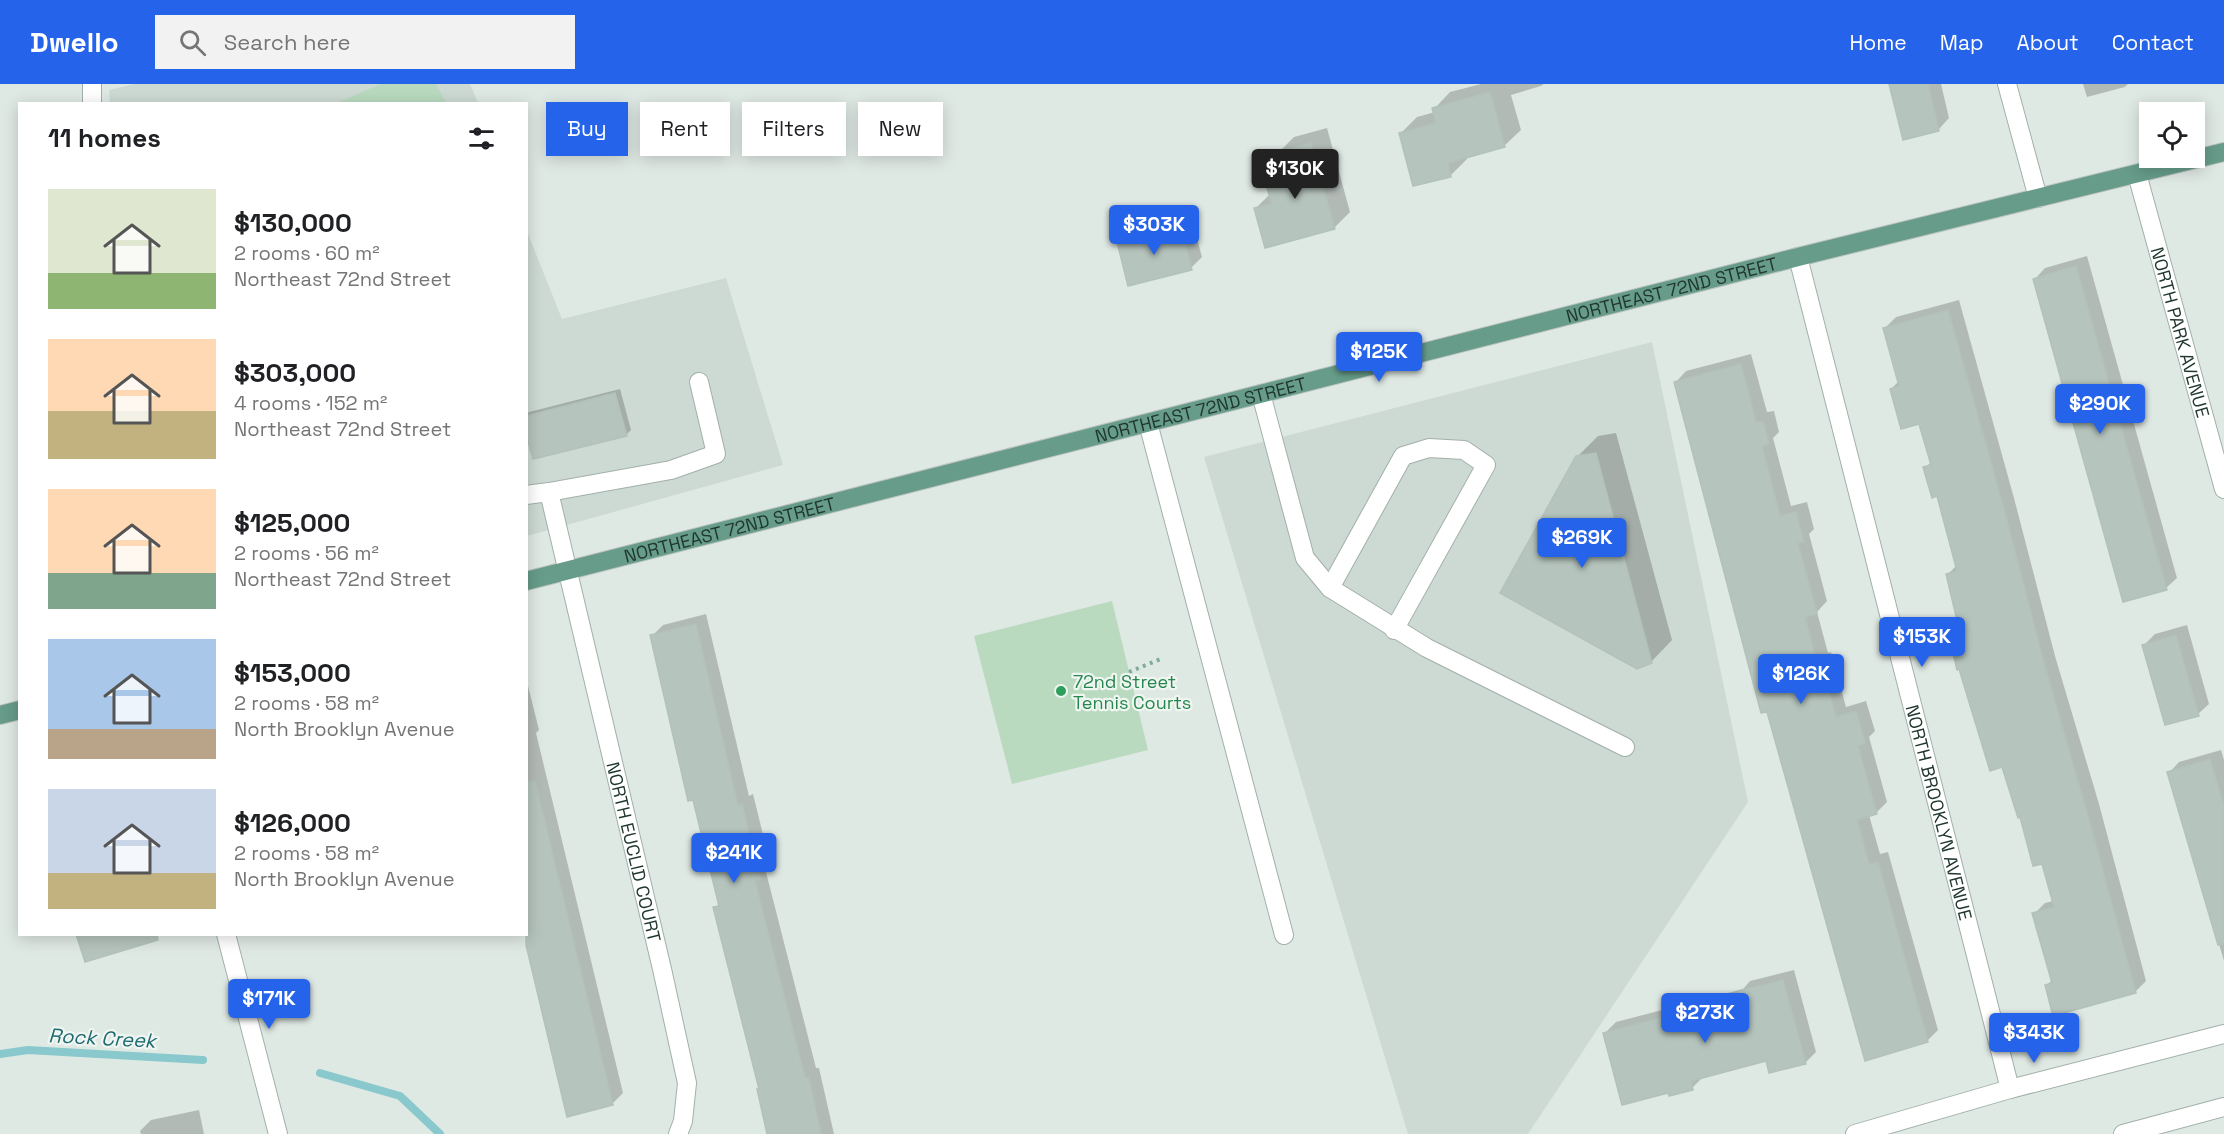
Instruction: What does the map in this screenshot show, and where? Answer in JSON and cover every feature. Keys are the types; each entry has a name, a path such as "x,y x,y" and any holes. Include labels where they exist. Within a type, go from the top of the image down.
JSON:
{"main road":[{"name":"NORTHEAST 72ND STREET","path":"528,580 1798,257 2224,152"},
{"path":"0,715 18,710"}],"street":[{"path":"92,84 92,102"},
{"path":"2007,84 2038,198"},
{"name":"NORTH PARK AVENUE","path":"2137,174 2224,489"},
{"name":"NORTH BROOKLYN AVENUE","path":"1798,257 2010,1089"},
{"path":"528,495 671,470 716,454 699,381"},
{"path":"1261,394 1305,558 1330,588 1394,630 1427,648 1625,747"},
{"path":"1148,423 1284,935"},
{"path":"1330,588 1403,456 1429,448 1464,450 1486,465 1394,630"},
{"name":"NORTH EUCLID COURT","path":"549,492 687,1083 683,1120 678,1134"},
{"path":"227,936 278,1134"},
{"path":"1855,1134 2010,1089 2224,1034"},
{"path":"2123,1134 2224,1107"}],"path":[{"path":"1129,672 1163,658"}],"shaded area":[{"path":"134,84 470,84 478,102 110,102 109,90"},
{"path":"528,234 562,319 726,278 783,465 528,536"},
{"path":"1652,342 1748,802 1528,1134 1408,1134 1204,457"}],"green space":[{"path":"381,84 436,84 445,102 339,102"},
{"name":"72nd Street Tennis Courts","path":"1112,601 1148,750 1012,784 974,636"}],"building":[{"path":"1889,84 1928,84 1939,131 1903,140"},
{"path":"1490,92 1505,147 1448,163 1451,177 1413,186 1399,133 1436,123 1432,108"},
{"path":"1311,143 1335,229 1265,248 1254,208 1272,204 1266,185 1283,180 1276,153"},
{"path":"1180,225 1192,270 1128,286 1117,242"},
{"path":"2076,266 2167,590 2123,602 2033,279"},
{"path":"1948,310 2136,993 2053,1016 2045,985 2052,983 2032,913 2054,907 2042,864 2033,866 2020,817 2018,818 2002,767 1990,771 1959,669 1957,670 1949,636 1960,633 1946,574 1957,571 1937,496 1932,498 1923,467 1931,465 1919,424 1901,429 1890,389 1899,386 1883,328"},
{"path":"1741,364 1756,422 1763,421 1769,444 1762,446 1780,516 1796,512 1804,542 1798,543 1817,614 1805,617 1817,663 1821,662 1836,717 1856,711 1865,743 1858,746 1877,814 1857,820 1869,864 1878,862 1928,1042 1865,1061 1767,712 1761,713 1674,382"},
{"path":"615,393 627,436 533,459 528,441 528,415"},
{"path":"1596,453 1652,663 1637,669 1500,593 1576,456"},
{"path":"696,624 738,806 742,804 761,879 755,881 805,1078 809,1078 821,1134 767,1134 757,1089 759,1089 713,907 719,906 693,800 688,801 650,635"},
{"path":"2176,635 2199,716 2165,725 2142,645"},
{"path":"2210,759 2224,806 2224,944 2218,945 2167,772"},
{"path":"535,781 613,1105 567,1117 526,945 526,936 528,936 528,782"},
{"path":"77,936 157,936 158,940 85,962"},
{"path":"1783,980 1806,1064 1769,1073 1766,1061 1691,1081 1693,1090 1669,1096 1668,1093 1622,1105 1603,1033 1740,997 1738,991"}],"waterway":[{"name":"Rock Creek","path":"0,1054 28,1050 203,1060"},
{"name":"Rock Creek","path":"320,1073 400,1096 440,1134"}],"place":[{"name":"72nd Street Tennis Courts","path":"1061,691"}]}
